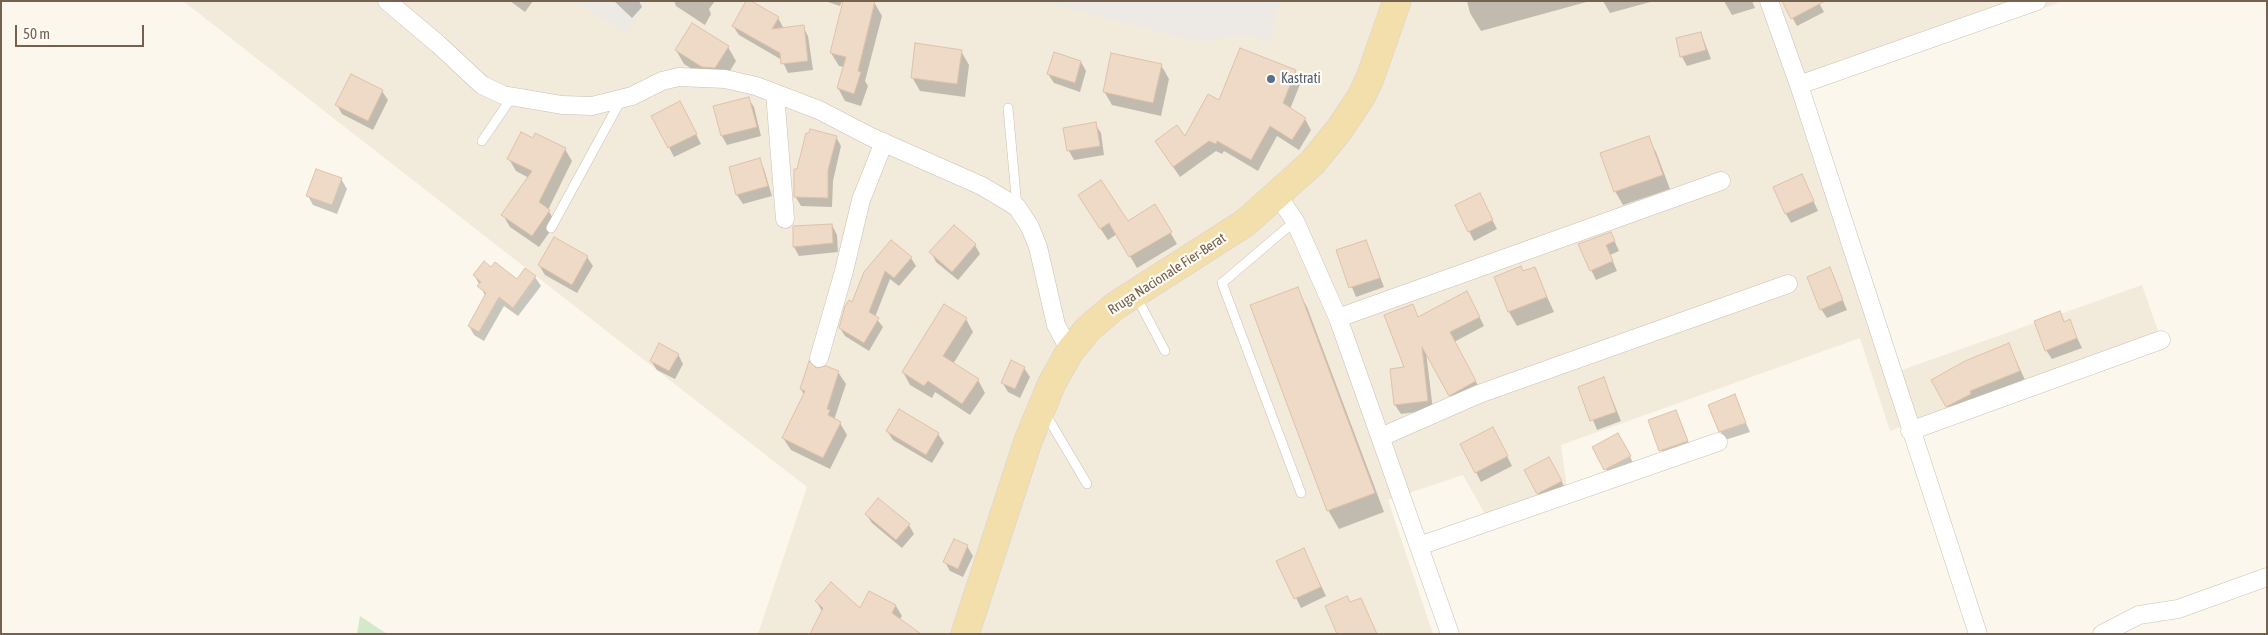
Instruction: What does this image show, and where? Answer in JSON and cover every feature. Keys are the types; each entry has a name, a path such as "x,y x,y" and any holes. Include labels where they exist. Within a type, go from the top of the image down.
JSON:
{"main road":[{"name":"Rruga Nacionale Fier-Berat","path":"965,634 1042,407 1060,366 1070,351 1098,320 1232,232 1278,196 1312,163 1350,115 1370,78 1397,1"}],"street":[{"path":"387,1 438,44 482,85 503,95 562,105 592,106 621,100 662,81 679,77 726,79 775,93 819,110 884,142 982,186 1017,207 1030,227 1038,247 1056,325 1070,351"},
{"path":"1769,1 1800,85 1910,431 1978,634"},
{"path":"1800,85 2037,1"},
{"path":"775,93 785,219"},
{"path":"819,358 844,271 861,200 884,142"},
{"path":"1338,318 1721,181"},
{"path":"1278,196 1295,221 1316,264 1338,318 1450,634"},
{"path":"1381,437 1480,394 1788,284"},
{"path":"1910,431 2161,340"},
{"path":"1419,546 1718,442"},
{"path":"2102,634 2139,616 2178,609 2267,576"}],"lane":[{"path":"482,141 512,97"},
{"path":"551,228 621,100"},
{"path":"1008,108 1017,207"},
{"path":"1295,221 1222,283 1301,493"},
{"path":"1135,294 1165,351"},
{"path":"1042,407 1087,484"}],"shaded area":[{"path":"183,1 2063,1 1793,97 1885,376 2142,285 2159,334 1890,431 1860,338 1561,445 1568,495 1490,523 1463,475 1388,500 1433,634 758,634 807,487"},
{"path":"575,1 647,1 626,33"},
{"path":"1042,1 1280,1 1269,43 1252,36 1228,37 1198,42"}],"green space":[{"path":"360,616 387,634 357,634"}],"building":[{"path":"746,1 751,1 779,17 772,29 804,25 808,61 781,64 780,53 732,26"},
{"path":"843,1 875,1 858,71 861,72 854,94 837,88 846,57 830,53"},
{"path":"1782,1 1825,1 1791,19"},
{"path":"692,23 729,46 715,68 702,67 675,50"},
{"path":"1701,32 1706,50 1680,57 1676,38"},
{"path":"915,43 962,50 957,84 911,78"},
{"path":"1240,48 1296,70 1283,103 1306,118 1292,140 1270,126 1251,160 1217,141 1216,144 1209,141 1173,167 1155,141 1177,125 1185,136 1208,94 1219,100"},
{"path":"1054,52 1081,61 1075,83 1047,74"},
{"path":"1111,53 1162,64 1153,103 1103,92"},
{"path":"351,74 383,90 368,121 335,105"},
{"path":"749,97 757,127 721,136 713,106"},
{"path":"680,101 697,134 668,148 651,116"},
{"path":"1096,122 1100,146 1067,151 1063,128"},
{"path":"810,129 837,136 828,170 828,198 794,197 794,169 797,169 806,133 809,133"},
{"path":"521,132 533,138 535,133 566,148 539,202 550,210 532,236 501,215 532,171 507,159"},
{"path":"1649,136 1663,175 1614,192 1600,153"},
{"path":"760,158 768,186 736,195 729,167"},
{"path":"316,169 342,178 332,205 306,196"},
{"path":"1802,174 1814,201 1785,214 1773,187"},
{"path":"1101,180 1128,221 1155,204 1172,232 1129,257 1109,223 1100,229 1078,195"},
{"path":"1480,193 1493,220 1468,232 1455,205"},
{"path":"832,224 833,243 793,247 793,226"},
{"path":"954,225 976,244 952,272 929,252"},
{"path":"1611,232 1615,241 1606,245 1613,261 1590,271 1578,244"},
{"path":"554,237 588,256 572,285 538,265"},
{"path":"891,240 912,257 894,278 885,271 869,312 879,318 864,343 839,328 845,306 849,300 852,302 864,272"},
{"path":"1366,240 1380,278 1349,288 1336,250"},
{"path":"484,261 491,267 495,262 517,279 525,268 536,276 513,308 499,297 479,332 468,326 486,293 477,286 481,282 473,275"},
{"path":"1521,266 1523,271 1535,267 1547,297 1508,312 1494,277"},
{"path":"1830,267 1843,300 1820,310 1807,277"},
{"path":"1298,287 1375,493 1327,511 1250,305"},
{"path":"1467,291 1480,317 1450,332 1476,381 1449,396 1422,347 1428,401 1394,405 1390,369 1404,367 1384,315 1413,304 1418,317"},
{"path":"944,304 967,318 943,356 979,379 962,404 928,381 924,386 902,372"},
{"path":"2060,311 2064,322 2070,319 2077,338 2045,351 2034,321"},
{"path":"659,343 679,354 669,371 650,361"},
{"path":"2009,343 2020,371 1970,391 1971,394 1946,407 1931,380 1965,361"},
{"path":"1011,360 1025,367 1015,389 1001,383"},
{"path":"809,361 816,368 826,366 839,371 827,409 830,410 828,415 841,422 823,458 782,438 805,391 800,389"},
{"path":"1604,377 1616,412 1590,421 1578,387"},
{"path":"1735,394 1746,423 1719,432 1708,405"},
{"path":"899,409 939,433 926,455 886,431"},
{"path":"1676,410 1688,441 1659,451 1648,420"},
{"path":"1493,427 1508,456 1475,473 1460,444"},
{"path":"1618,433 1631,456 1604,470 1592,447"},
{"path":"1549,457 1562,481 1537,494 1524,470"},
{"path":"878,498 910,524 896,540 865,514"},
{"path":"954,539 968,545 958,569 943,562"},
{"path":"1304,548 1321,587 1294,599 1276,561"},
{"path":"831,582 860,608 869,591 896,605 892,613 921,634 810,634 823,608 815,601"},
{"path":"1347,596 1350,602 1361,598 1377,634 1337,634 1325,606"}],"place":[{"name":"Kastrati","path":"1271,79"}]}
